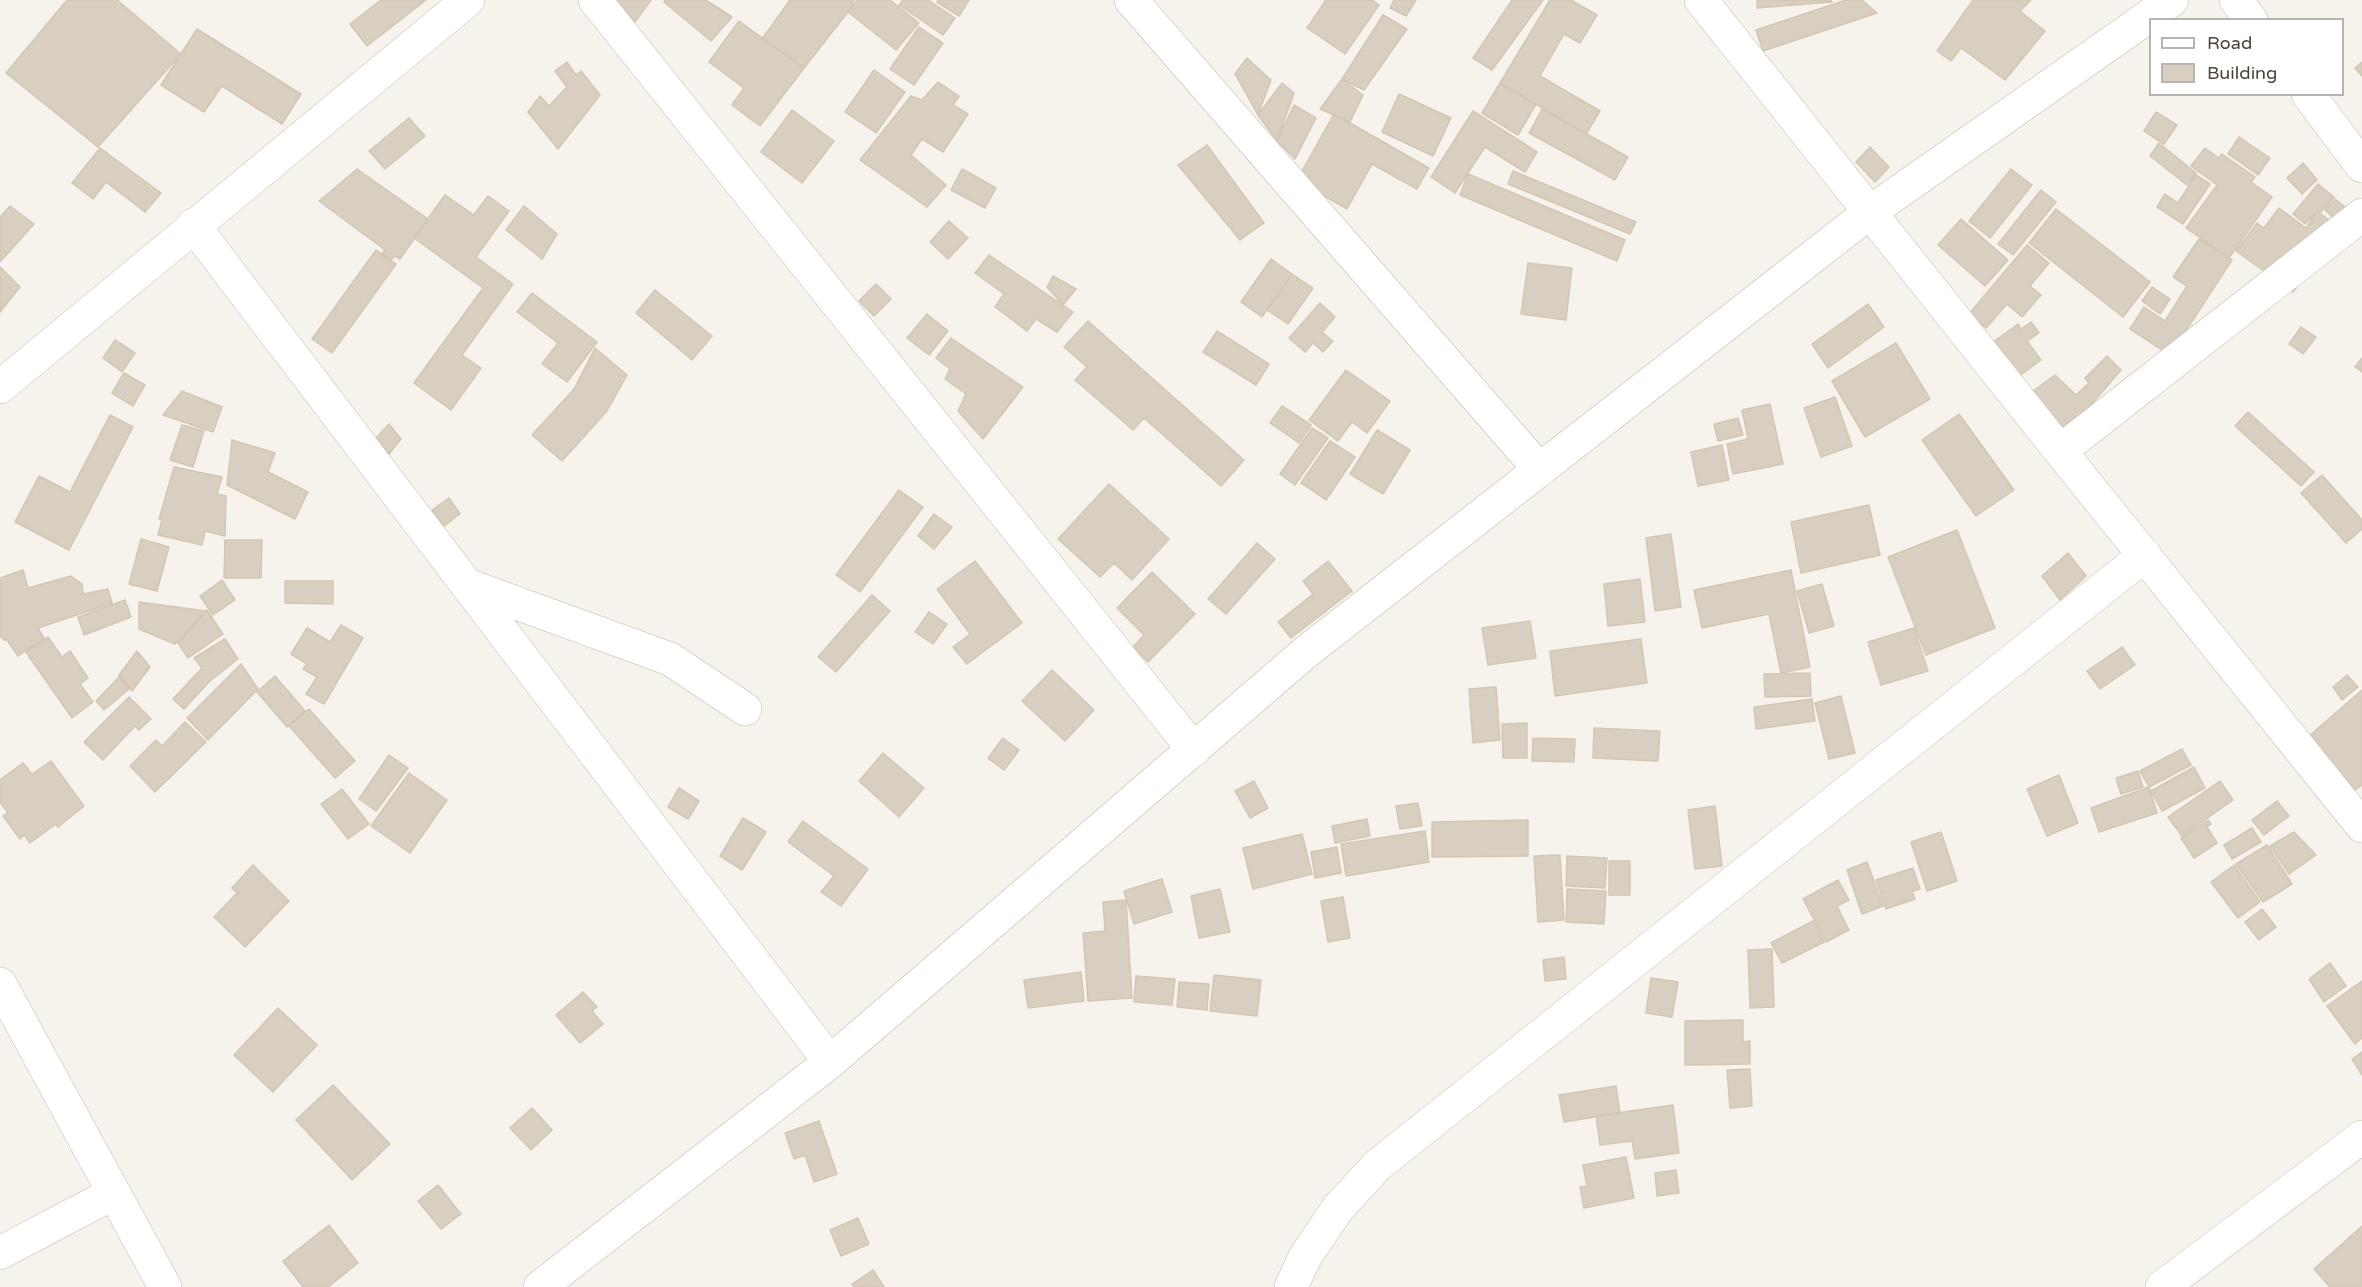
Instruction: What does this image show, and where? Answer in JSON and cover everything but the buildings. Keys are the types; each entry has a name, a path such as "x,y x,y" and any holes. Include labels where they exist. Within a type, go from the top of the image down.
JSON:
{"street":[{"path":"0,387 193,225 468,0"},
{"path":"596,0 1194,750"},
{"path":"1131,0 1540,470"},
{"path":"1701,0 2362,826"},
{"path":"540,1287 830,1062 1306,652 1870,212 2172,0"},
{"path":"2236,0 2250,18"},
{"path":"2310,96 2362,166"},
{"path":"2060,451 2362,215"},
{"path":"193,225 830,1062"},
{"path":"1291,1287 1305,1257 1338,1208 1378,1165 2145,555"},
{"path":"467,585 670,659 745,709"},
{"path":"0,984 165,1287"},
{"path":"2173,1284 2362,1137"},
{"path":"0,1253 114,1193"}]}
